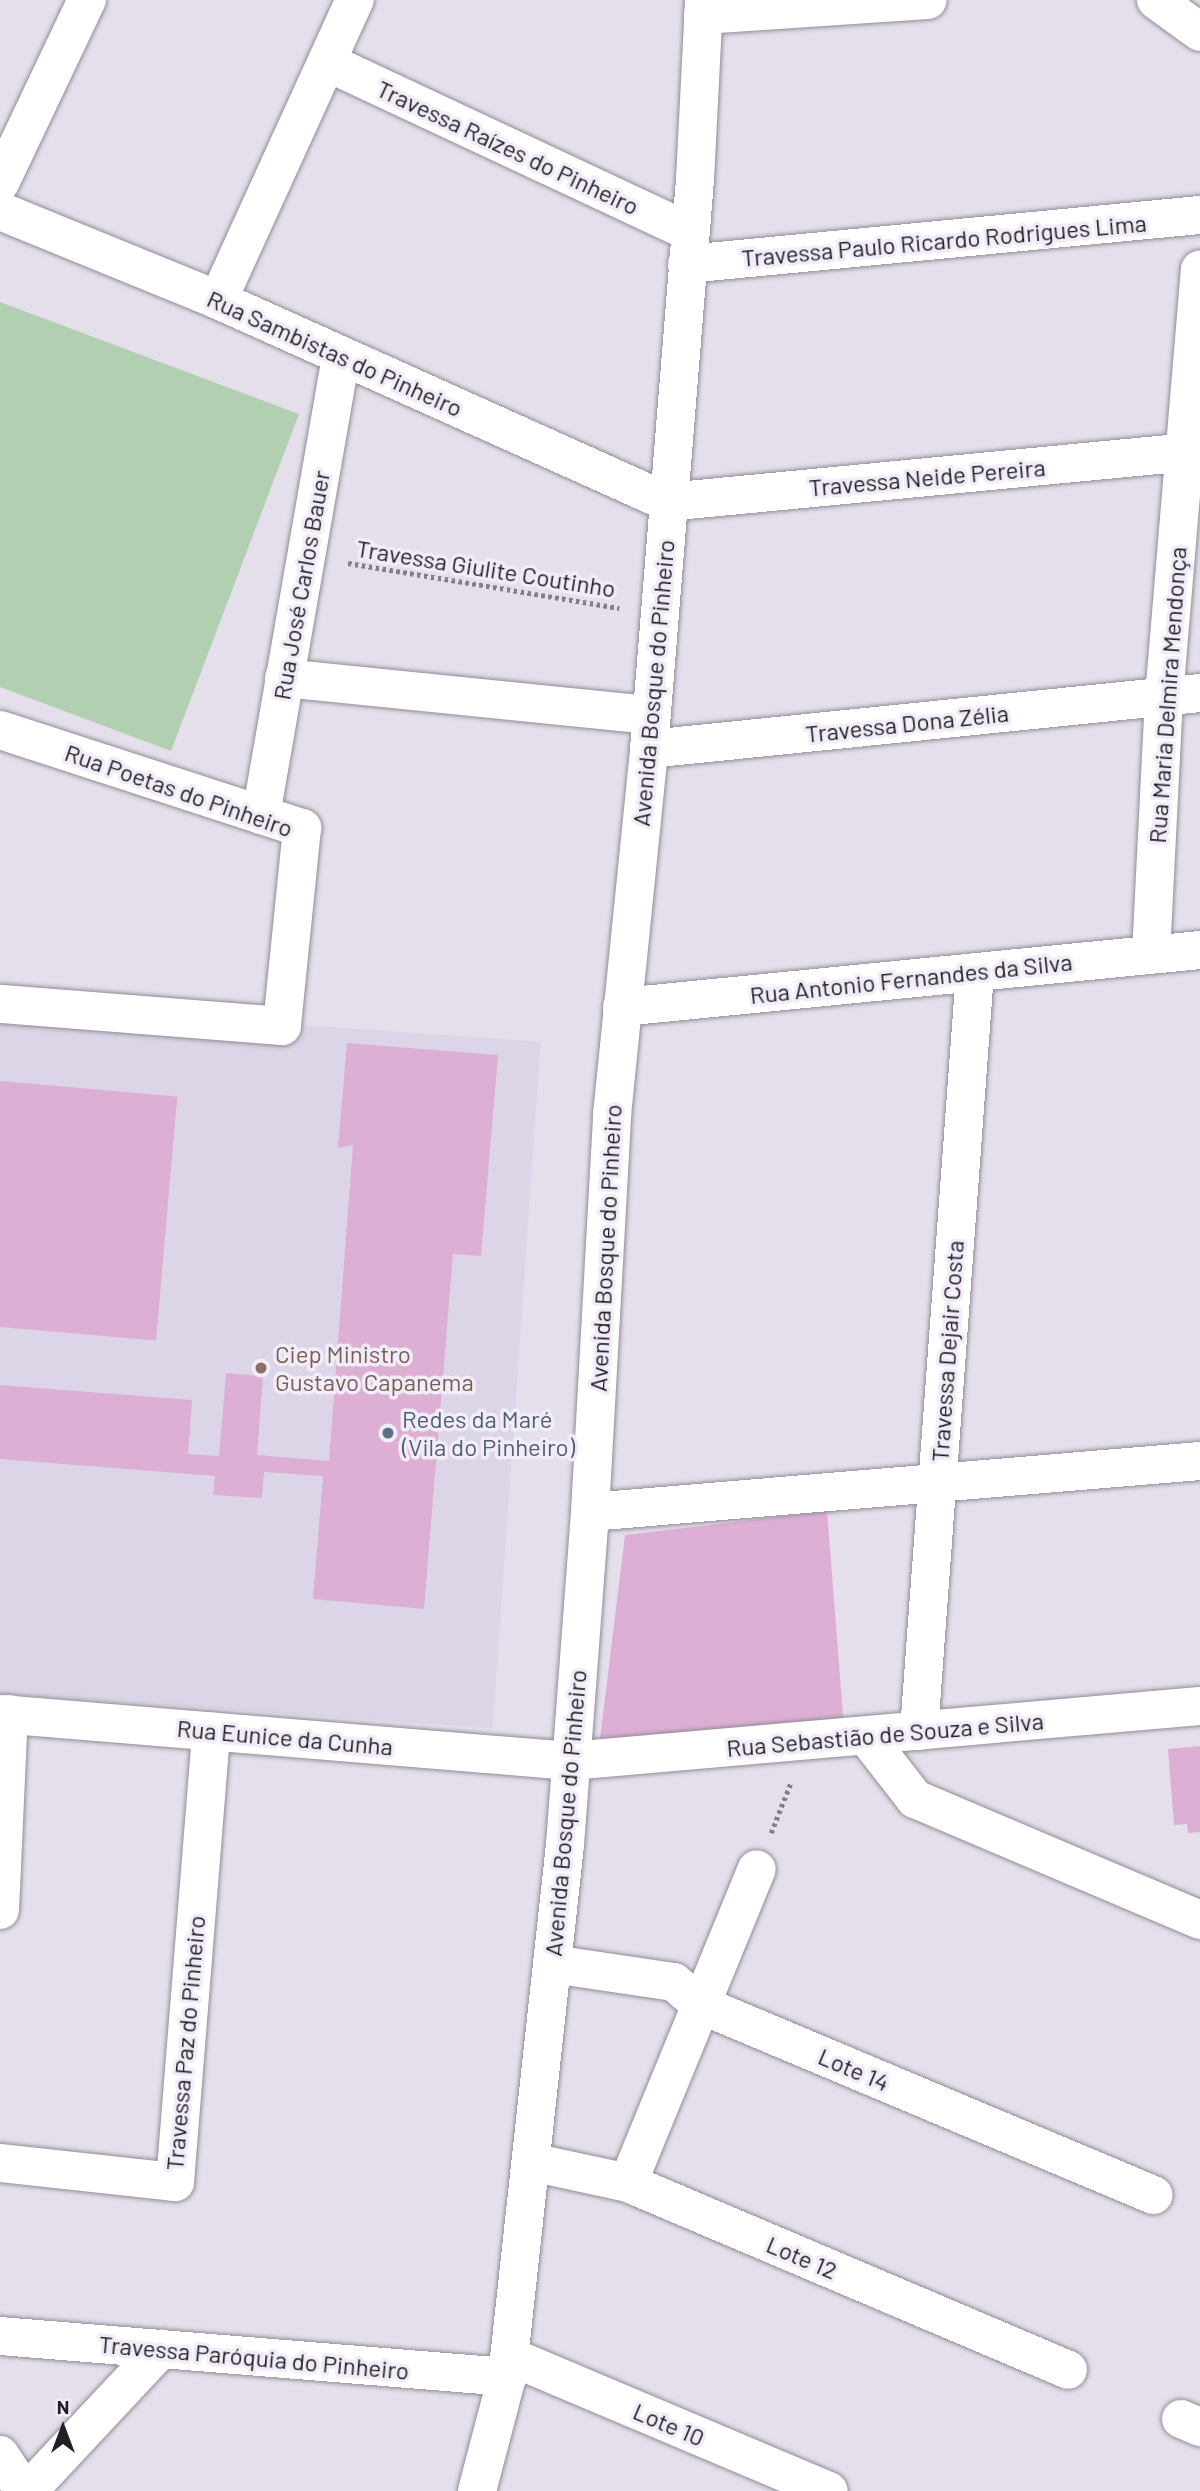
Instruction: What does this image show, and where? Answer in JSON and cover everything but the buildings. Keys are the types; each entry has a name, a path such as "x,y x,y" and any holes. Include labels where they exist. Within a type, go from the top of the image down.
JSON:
{"street":[{"path":"0,183 87,0"},
{"path":"218,300 355,0"},
{"path":"703,8 928,0"},
{"path":"1156,0 1200,32"},
{"name":"Avenida Bosque do Pinheiro","path":"477,2491 508,2367 552,1964 590,1512 622,1007 650,732 688,248 703,8"},
{"name":"Travessa Raízes do Pinheiro","path":"327,62 688,248"},
{"name":"Rua Sambistas do Pinheiro","path":"0,211 218,300 667,502"},
{"name":"Travessa Paulo Ricardo Rodrigues Lima","path":"688,248 1200,215"},
{"name":"Rua Maria Delmira Mendonça","path":"1151,954 1182,695 1200,270"},
{"name":"Rua José Carlos Bauer","path":"261,815 341,356"},
{"name":"Travessa Neide Pereira","path":"667,502 1193,452"},
{"name":"Travessa Dona Zélia","path":"284,678 650,732 1182,695"},
{"name":"Rua Poetas do Pinheiro","path":"0,730 302,828 282,1026 0,1004"},
{"name":"Rua Antonio Fernandes da Silva","path":"622,1007 1200,950"},
{"name":"Travessa Dejair Costa","path":"919,1731 975,972"},
{"path":"590,1512 1200,1461"},
{"name":"Rua Sebastião de Souza e Silva","path":"570,1761 1200,1706"},
{"path":"0,1910 4,1714"},
{"name":"Rua Eunice da Cunha","path":"4,1714 570,1761"},
{"name":"Travessa Paz do Pinheiro","path":"0,2163 175,2182 211,1731"},
{"path":"866,1736 915,1799 1200,1920"},
{"path":"628,2183 699,2004 757,1869"},
{"name":"Lote 14","path":"552,1964 674,1982 699,2004 1153,2195"},
{"name":"Lote 12","path":"531,2162 628,2183 1068,2370"},
{"name":"Travessa Paróquia do Pinheiro","path":"0,2336 161,2349 508,2367"},
{"path":"0,2455 26,2491 161,2349"},
{"name":"Lote 10","path":"508,2367 829,2491"}],"path":[{"name":"Travessa Giulite Coutinho","path":"306,556 659,614"},
{"path":"757,1869 807,1741"}],"shaded area":[{"name":"Ciep Ministro Gustavo Capanema","path":"0,1004 541,1042 493,1728 0,1694"}],"green space":[{"path":"0,302 299,414 171,751 0,687"}],"place":[{"name":"Ciep Ministro Gustavo Capanema","path":"261,1368"},
{"name":"Redes da Maré (Vila do Pinheiro)","path":"388,1433"}]}
